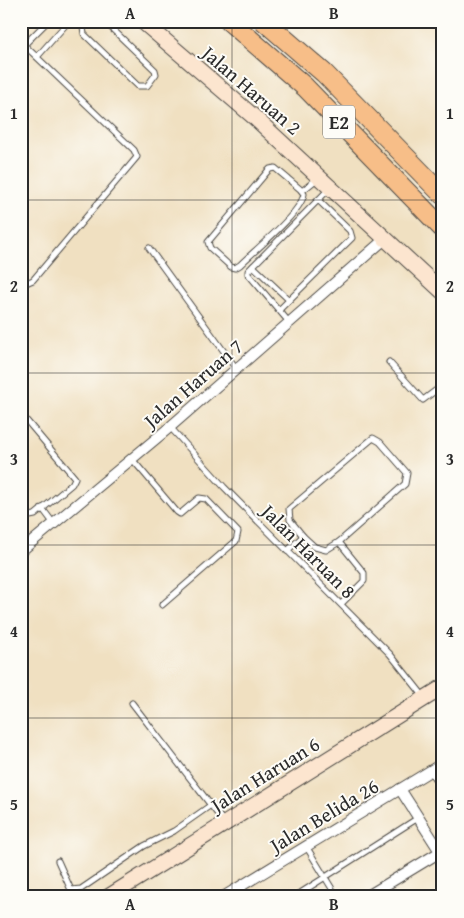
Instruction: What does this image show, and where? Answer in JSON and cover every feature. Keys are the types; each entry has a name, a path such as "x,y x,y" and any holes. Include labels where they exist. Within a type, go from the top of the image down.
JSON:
{"highway":[{"name":"E2","path":"228,21 305,87 443,229"},
{"name":"E2","path":"264,21 324,73 443,195"}],"street":[{"name":"Jalan Haruan 2","path":"142,21 254,117 443,292"},
{"name":"Jalan Haruan 7","path":"21,551 170,427 386,238"},
{"name":"Jalan Haruan 6","path":"108,897 443,687"},
{"name":"Jalan Belida 26","path":"223,897 443,763"},
{"path":"366,897 442,854 400,789"},
{"path":"21,888 27,897"}],"lane":[{"path":"21,282 26,283 33,280 137,157 134,150 23,43 48,21"},
{"path":"37,57 69,21"},
{"path":"89,21 83,27 84,34 138,86 147,86 156,74 155,70 104,21"},
{"path":"275,168 302,191 304,198 292,215 240,265 234,268 231,267 210,248 208,242 212,236 270,169 275,168"},
{"path":"302,191 325,182"},
{"path":"289,322 248,274 248,271 318,200 325,182"},
{"path":"279,310 352,238 350,231 318,200"},
{"path":"149,248 236,368"},
{"path":"253,266 289,300"},
{"path":"389,362 423,400 443,385"},
{"path":"21,414 75,478 72,484 35,515 30,516 21,506"},
{"name":"Jalan Haruan 8","path":"170,427 224,487 390,654 425,698"},
{"path":"373,438 380,442 406,473 405,484 339,542 326,550 315,547 303,536 290,520 289,509 373,438"},
{"path":"132,459 177,512 180,514 203,497 238,532 236,541 162,605"},
{"path":"42,508 54,524"},
{"path":"21,515 24,519 21,522"},
{"path":"288,550 303,536"},
{"path":"339,542 364,573 364,582 341,604"},
{"path":"132,703 224,823"},
{"path":"430,771 443,791"},
{"path":"58,861 71,890 81,889 144,846 174,831 211,805"},
{"path":"294,897 418,818"},
{"path":"305,846 337,897"},
{"path":"438,897 443,894"}]}
